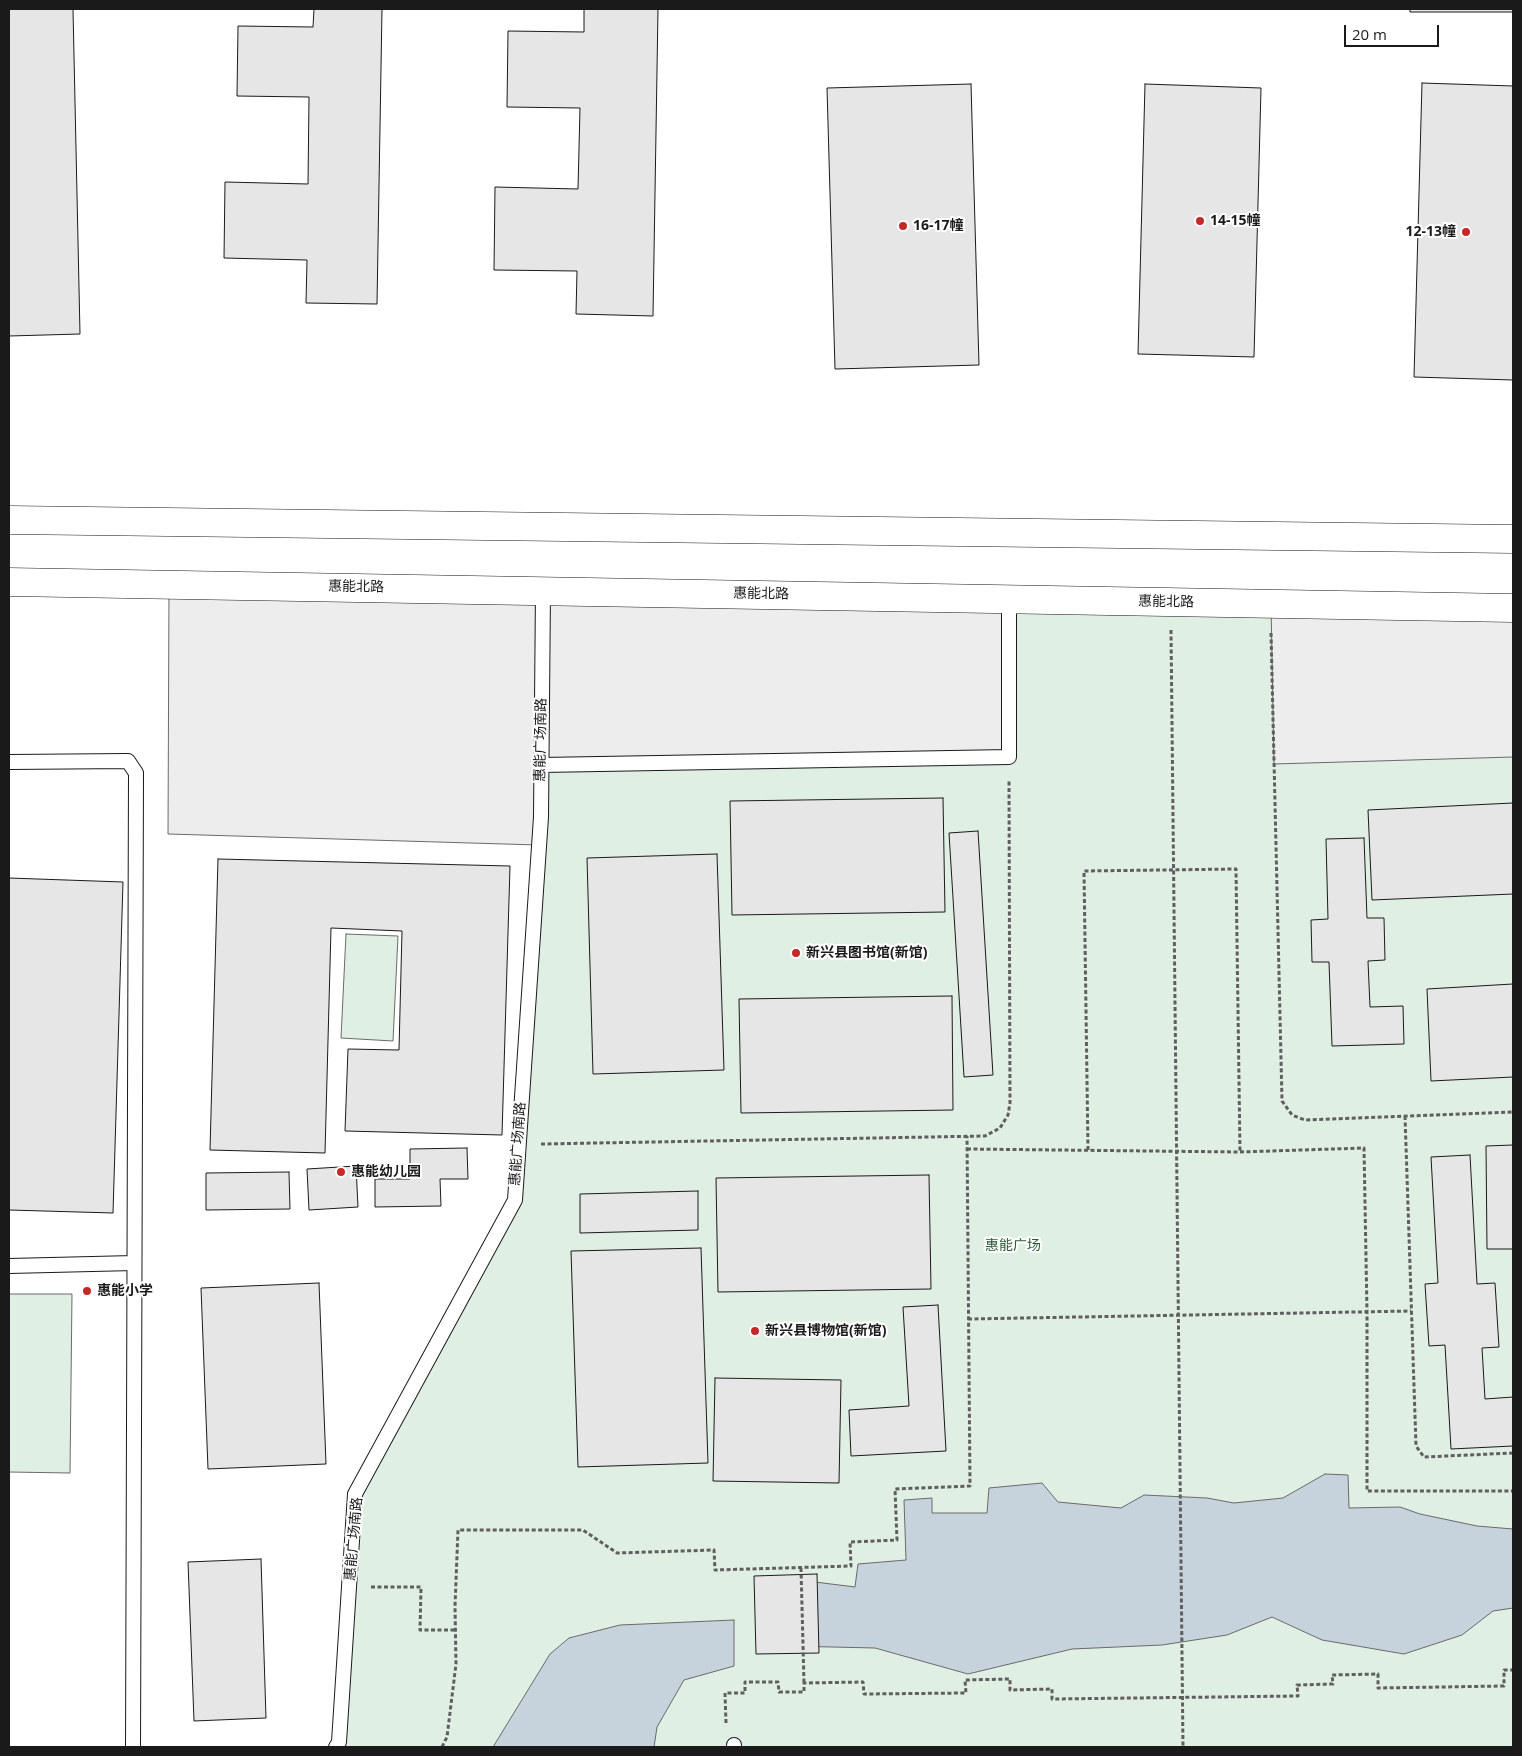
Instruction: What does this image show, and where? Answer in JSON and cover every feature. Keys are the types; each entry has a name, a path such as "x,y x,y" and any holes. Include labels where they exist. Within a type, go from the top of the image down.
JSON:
{"street":[{"path":"9,520 1513,539"},
{"name":"惠能北路","path":"9,582 1513,608"}],"lane":[{"name":"惠能广场南路","path":"336,1747 339,1742 355,1494 515,1200 540,817 543,590"},
{"path":"541,765 1009,757 1009,599"},
{"path":"9,762 128,762 136,773 133,1747"},
{"path":"9,1266 134,1263"}],"path":[{"path":"1170,602 1183,1747"},
{"path":"1271,604 1282,1101 1292,1115 1305,1120 1513,1112"},
{"path":"518,1144 985,1136 1000,1128 1008,1116 1010,1103 1009,757"},
{"path":"1088,1151 1084,871 1236,869 1240,1152"},
{"path":"1404,1116 1416,1446 1424,1457 1513,1453"},
{"path":"442,1747 447,1737 456,1664 458,1530 583,1530 617,1553 714,1550 715,1570 851,1566 850,1542 897,1540 895,1489 970,1486 967,1136"},
{"path":"967,1149 1240,1152 1364,1148 1367,1312 1367,1491 1513,1491"},
{"path":"968,1319 1411,1311"},
{"path":"726,1728 726,1693 745,1693 745,1682 778,1682 778,1692 804,1692 801,1568"},
{"path":"350,1586 420,1587 420,1630 456,1630"},
{"path":"804,1683 863,1682 864,1694 966,1693 965,1680 1010,1679 1010,1690 1052,1689 1052,1699 1298,1696 1297,1685 1332,1684 1332,1675 1378,1674 1378,1688 1504,1686 1504,1670 1513,1670"}],"green space":[{"name":"惠能广场","path":"543,589 1513,608 1513,1747 336,1747 355,1494 515,1200 541,817"},
{"path":"346,934 398,936 393,1041 341,1038"},
{"path":"9,1294 72,1294 70,1473 9,1472"}],"shaded area":[{"path":"169,585 1009,599 1009,757 541,765 538,845 168,834"},
{"path":"1271,604 1513,608 1513,757 1274,764"},
{"path":"1325,1474 1348,1475 1349,1508 1400,1507 1420,1514 1477,1526 1513,1529 1513,1608 1493,1611 1462,1635 1404,1654 1322,1640 1272,1617 1227,1635 1162,1645 1072,1649 968,1674 875,1648 789,1646 815,1582 855,1587 858,1564 906,1560 904,1500 932,1498 932,1513 987,1513 989,1488 1042,1483 1058,1502 1121,1508 1144,1495 1207,1498 1234,1503 1283,1498"},
{"path":"734,1620 734,1666 684,1680 657,1727 654,1747 493,1747 550,1654 569,1638 620,1625"}],"building":[{"path":"9,9 73,9 80,334 9,336"},
{"path":"314,9 382,9 377,304 306,303 307,260 224,258 225,182 308,184 309,97 237,96 238,26 313,27"},
{"path":"584,9 658,9 653,316 576,314 577,271 494,270 495,187 578,189 580,108 507,107 508,31 584,32"},
{"path":"1410,9 1513,9 1513,12 1410,12"},
{"name":"12-13幢","path":"1422,83 1513,86 1513,380 1414,377"},
{"name":"16-17幢","path":"971,84 979,365 835,369 827,88"},
{"name":"14-15幢","path":"1145,84 1261,88 1254,357 1138,354"},
{"path":"943,798 945,912 732,915 730,801"},
{"path":"1513,803 1513,894 1372,900 1368,810"},
{"path":"978,831 993,1075 964,1077 949,833"},
{"path":"1364,838 1367,918 1384,918 1385,960 1368,961 1370,1007 1403,1006 1404,1044 1332,1046 1329,962 1312,962 1311,920 1328,919 1326,839"},
{"path":"717,854 724,1070 593,1074 587,858"},
{"path":"218,859 510,866 502,1135 345,1131 348,1049 399,1050 402,931 331,928 325,1153 210,1150"},
{"path":"9,878 123,882 113,1213 9,1210"},
{"path":"1513,984 1513,1077 1431,1081 1427,989"},
{"path":"952,996 953,1110 741,1113 739,999"},
{"path":"1513,1145 1513,1249 1487,1249 1486,1146"},
{"path":"467,1148 468,1179 440,1179 441,1206 375,1207 375,1179 410,1179 410,1149"},
{"path":"1470,1155 1477,1284 1495,1283 1499,1347 1482,1348 1485,1399 1513,1397 1513,1446 1451,1449 1445,1345 1429,1346 1425,1284 1438,1283 1431,1157"},
{"path":"356,1166 358,1207 309,1210 307,1169"},
{"path":"289,1172 290,1209 206,1210 206,1173"},
{"path":"929,1175 931,1289 718,1292 716,1178"},
{"path":"698,1191 698,1230 580,1233 580,1194"},
{"path":"701,1248 708,1463 578,1467 571,1251"},
{"path":"319,1283 326,1464 208,1469 201,1288"},
{"path":"938,1305 946,1451 851,1456 849,1410 909,1406 903,1307"},
{"path":"715,1378 841,1380 839,1483 713,1481"},
{"path":"261,1559 266,1718 194,1721 188,1562"},
{"path":"817,1574 819,1653 756,1654 754,1576"}],"place":[{"name":"14-15幢","path":"1200,221"},
{"name":"16-17幢","path":"903,226"},
{"name":"12-13幢","path":"1466,232"},
{"name":"新兴县图书馆(新馆)","path":"796,953"},
{"name":"惠能幼儿园","path":"341,1172"},
{"name":"惠能小学","path":"87,1291"},
{"name":"新兴县博物馆(新馆)","path":"755,1331"}]}
